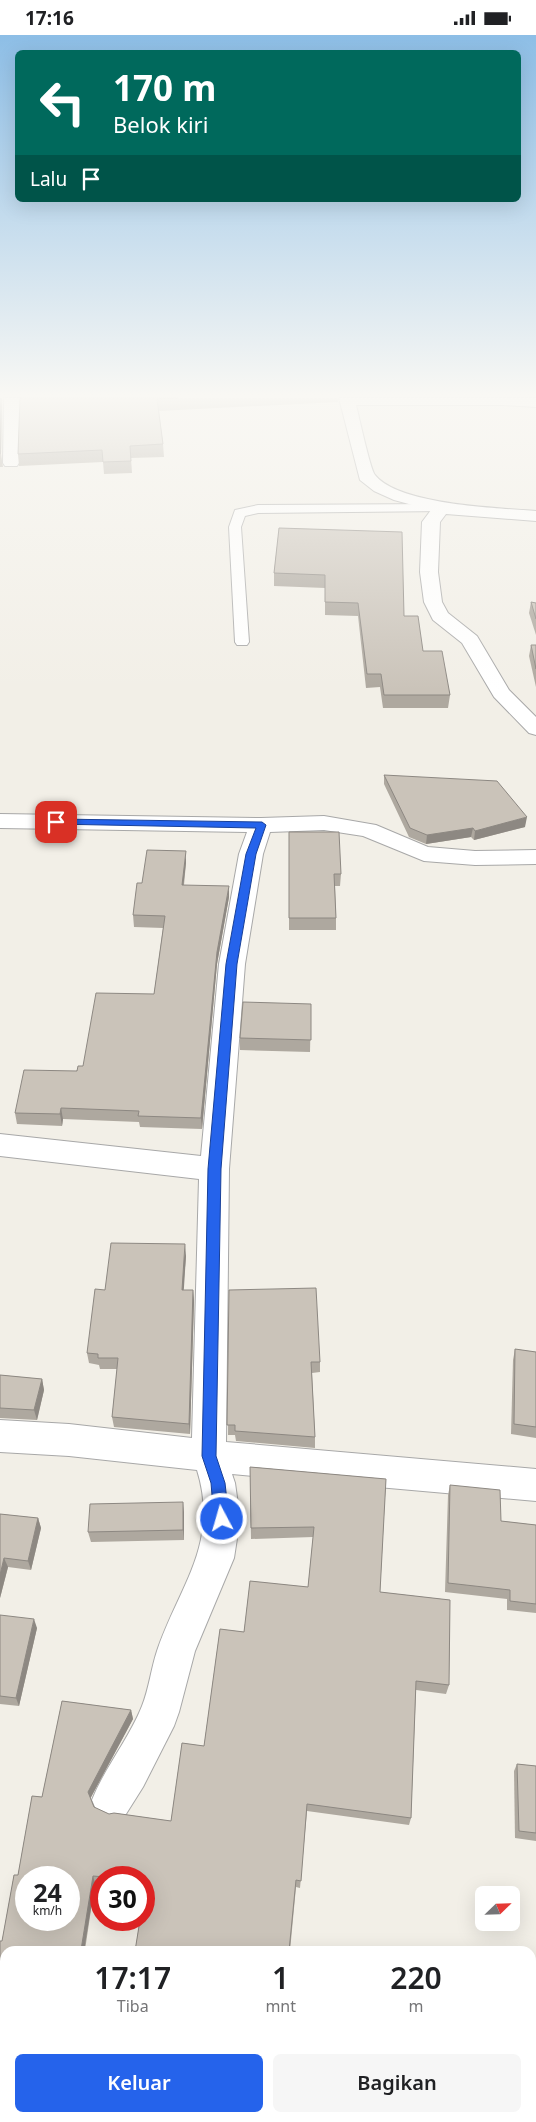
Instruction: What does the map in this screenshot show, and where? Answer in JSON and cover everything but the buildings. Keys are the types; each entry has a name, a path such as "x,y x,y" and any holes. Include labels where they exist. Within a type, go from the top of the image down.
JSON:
{"street":[{"path":"399,495 441,509 536,516"},
{"path":"441,509 431,522 430,572 433,602 440,616 470,641 502,693 536,729"},
{"path":"0,821 262,825 324,823 368,830 424,854 475,858 536,857"},
{"path":"112,1800 129,1773 160,1712 176,1651 216,1558 222,1519 218,1483 209,1456 214,1169 232,964 251,854 262,825"},
{"path":"0,1145 214,1169"},
{"path":"0,1436 69,1440 209,1456 536,1485"}],"lane":[{"path":"242,642 235,527 239,513 258,509 441,509"}],"route":[{"path":"56,822 262,825 251,854 232,964 214,1169 209,1456 218,1483 222,1519"}]}
